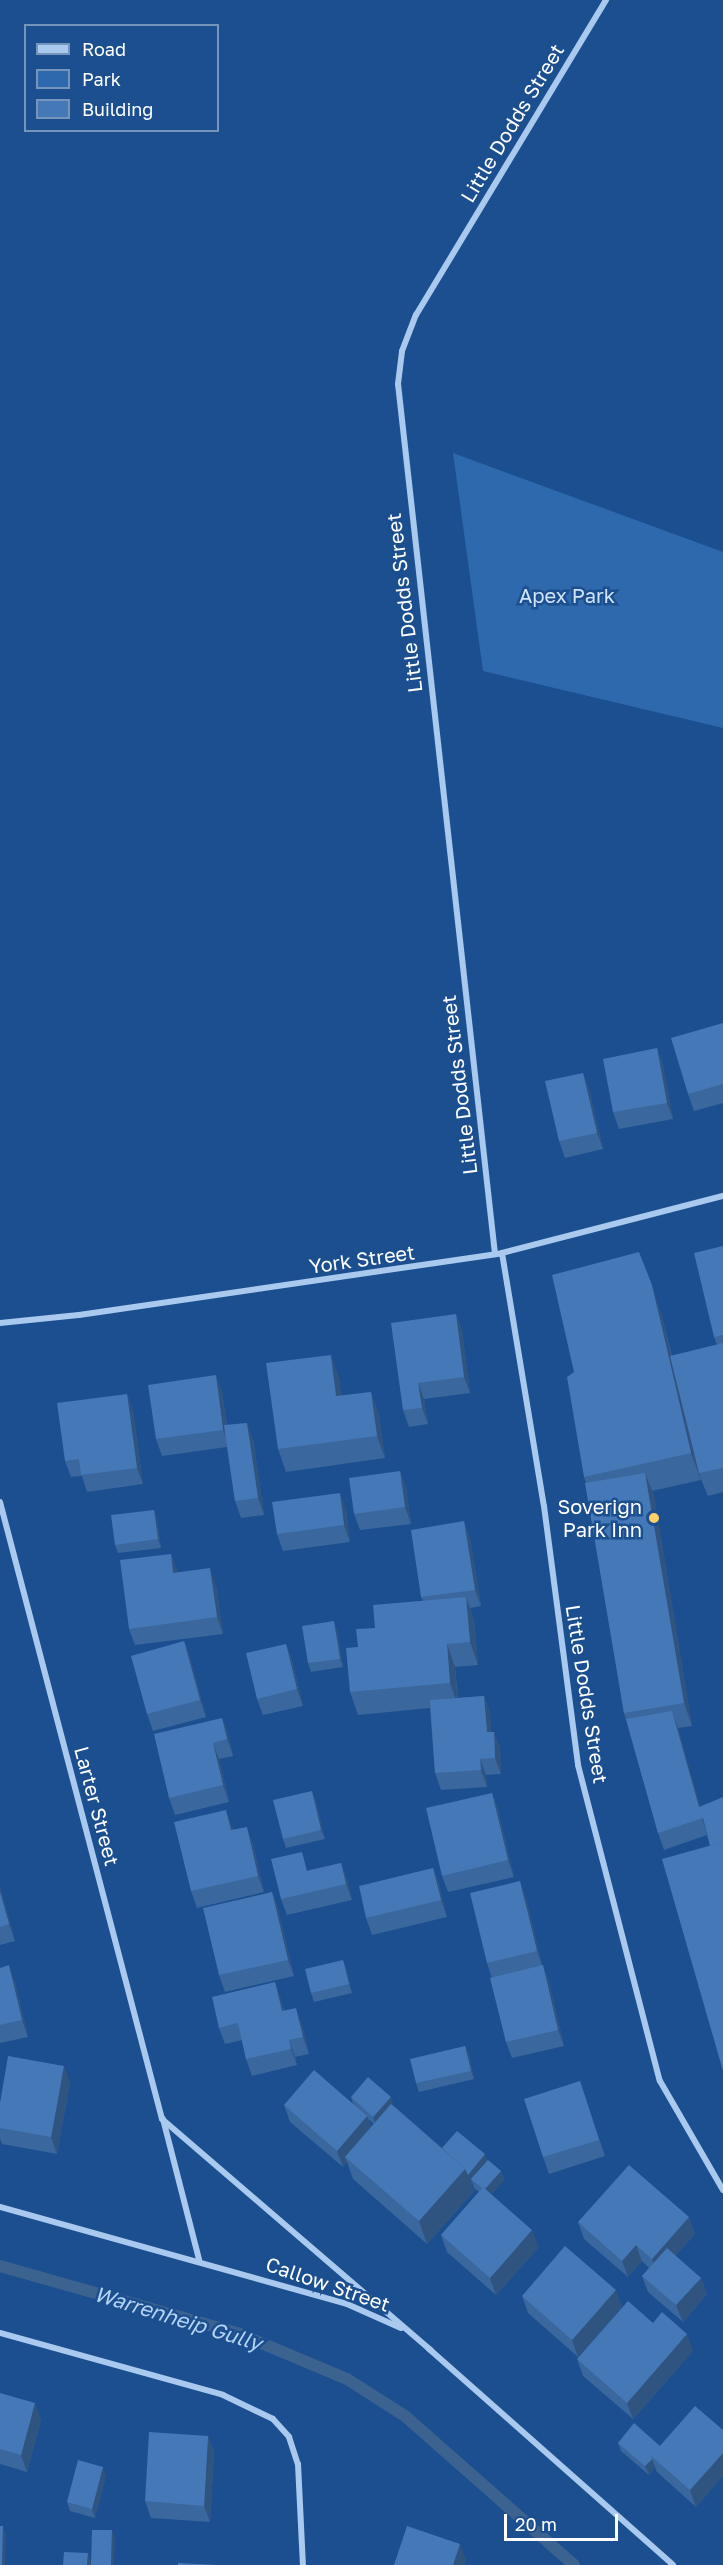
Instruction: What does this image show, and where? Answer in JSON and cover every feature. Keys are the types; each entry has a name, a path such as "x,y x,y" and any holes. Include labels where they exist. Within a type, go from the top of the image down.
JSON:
{"street":[{"name":"Little Dodds Street","path":"495,1254 398,384 402,351 416,315 606,0"},
{"name":"York Street","path":"0,1323 91,1314 502,1253 723,1196"},
{"name":"Little Dodds Street","path":"502,1253 544,1506 580,1775 660,2080 723,2190"},
{"name":"Larter Street","path":"0,1502 199,2259"},
{"path":"162,2119 431,2350"},
{"name":"Callow Street","path":"0,2207 199,2259 362,2308 393,2323 431,2350 673,2565"},
{"path":"0,2333 238,2400 264,2412 283,2428 298,2464 303,2565"}],"green space":[{"name":"Apex Park","path":"453,453 723,552 723,728 483,671"}],"building":[{"path":"723,1023 723,1084 688,1094 671,1038"},
{"path":"657,1048 667,1103 613,1112 603,1059"},
{"path":"583,1073 597,1133 559,1141 545,1081"},
{"path":"723,1246 723,1335 714,1337 694,1253"},
{"path":"639,1252 652,1285 691,1453 584,1477 567,1377 574,1372 552,1275"},
{"path":"456,1314 464,1377 418,1383 422,1408 403,1410 391,1323"},
{"path":"723,1343 723,1468 699,1473 670,1356"},
{"path":"331,1355 336,1396 371,1392 377,1436 278,1449 266,1363"},
{"path":"216,1375 223,1430 156,1439 148,1385"},
{"path":"127,1394 137,1468 81,1475 79,1459 65,1461 57,1403"},
{"path":"247,1423 258,1498 235,1501 224,1425"},
{"path":"400,1471 405,1507 354,1514 349,1478"},
{"path":"645,1473 684,1703 624,1713 585,1483"},
{"path":"340,1493 344,1525 277,1534 272,1502"},
{"path":"154,1510 158,1539 115,1545 111,1515"},
{"path":"464,1521 475,1590 421,1597 411,1530"},
{"path":"171,1554 173,1573 210,1568 217,1617 129,1629 120,1560"},
{"path":"466,1597 470,1642 447,1644 450,1683 350,1692 346,1648 358,1647 356,1629 375,1628 373,1605"},
{"path":"334,1621 340,1659 308,1663 302,1626"},
{"path":"184,1641 200,1700 147,1714 131,1656"},
{"path":"286,1644 297,1689 257,1699 246,1653"},
{"path":"484,1696 487,1732 494,1732 495,1758 480,1759 481,1770 435,1773 430,1700"},
{"path":"672,1711 699,1807 723,1797 723,1842 710,1846 703,1818 658,1833 626,1719"},
{"path":"222,1718 227,1739 213,1743 223,1785 169,1798 154,1734"},
{"path":"312,1791 321,1830 283,1839 273,1800"},
{"path":"492,1793 508,1860 442,1876 426,1808"},
{"path":"226,1810 231,1830 247,1827 258,1876 191,1891 174,1822"},
{"path":"723,1842 723,2071 662,1859"},
{"path":"302,1852 307,1871 341,1863 346,1884 281,1899 271,1859"},
{"path":"433,1868 441,1900 366,1918 359,1886"},
{"path":"520,1881 537,1951 487,1963 470,1893"},
{"path":"0,1892 9,1924 0,1927"},
{"path":"272,1892 288,1960 219,1975 203,1908"},
{"path":"343,1960 349,1984 311,1993 305,1969"},
{"path":"9,1965 22,2020 0,2025 0,1968"},
{"path":"543,1965 558,2030 506,2042 490,1978"},
{"path":"275,1982 282,2011 296,2008 303,2037 289,2040 291,2049 246,2059 238,2023 219,2028 212,1997"},
{"path":"465,2046 471,2071 416,2083 410,2059"},
{"path":"8,2056 64,2066 51,2137 0,2128 0,2103"},
{"path":"314,2070 367,2116 337,2151 284,2105"},
{"path":"368,2077 391,2097 373,2117 351,2097"},
{"path":"580,2081 599,2140 543,2157 524,2099"},
{"path":"391,2104 465,2169 419,2221 345,2157"},
{"path":"457,2131 485,2154 468,2175 465,2169 442,2148"},
{"path":"488,2160 501,2171 485,2189 471,2179"},
{"path":"629,2165 689,2217 652,2259 636,2245 622,2261 578,2222"},
{"path":"483,2187 532,2230 490,2278 441,2235"},
{"path":"565,2246 616,2290 572,2340 522,2296"},
{"path":"667,2248 701,2278 676,2305 642,2276"},
{"path":"628,2301 653,2323 662,2312 687,2334 627,2403 577,2359"},
{"path":"0,2393 35,2403 21,2455 0,2449"},
{"path":"695,2406 723,2430 723,2453 690,2490 651,2456"},
{"path":"634,2423 660,2446 645,2466 618,2443"},
{"path":"149,2432 208,2436 204,2506 145,2501"},
{"path":"78,2460 103,2467 92,2509 67,2502"},
{"path":"0,2526 3,2526 2,2565 0,2565"},
{"path":"407,2526 460,2544 453,2565 394,2565"},
{"path":"92,2530 112,2530 111,2565 91,2565"},
{"path":"64,2552 88,2553 87,2565 63,2565"},
{"path":"178,2563 218,2565 178,2565"}],"waterway":[{"name":"Warrenheip Gully","path":"0,2266 240,2334 347,2379 405,2416 574,2565"}],"place":[{"name":"Soverign Park Inn","path":"654,1518"}]}
